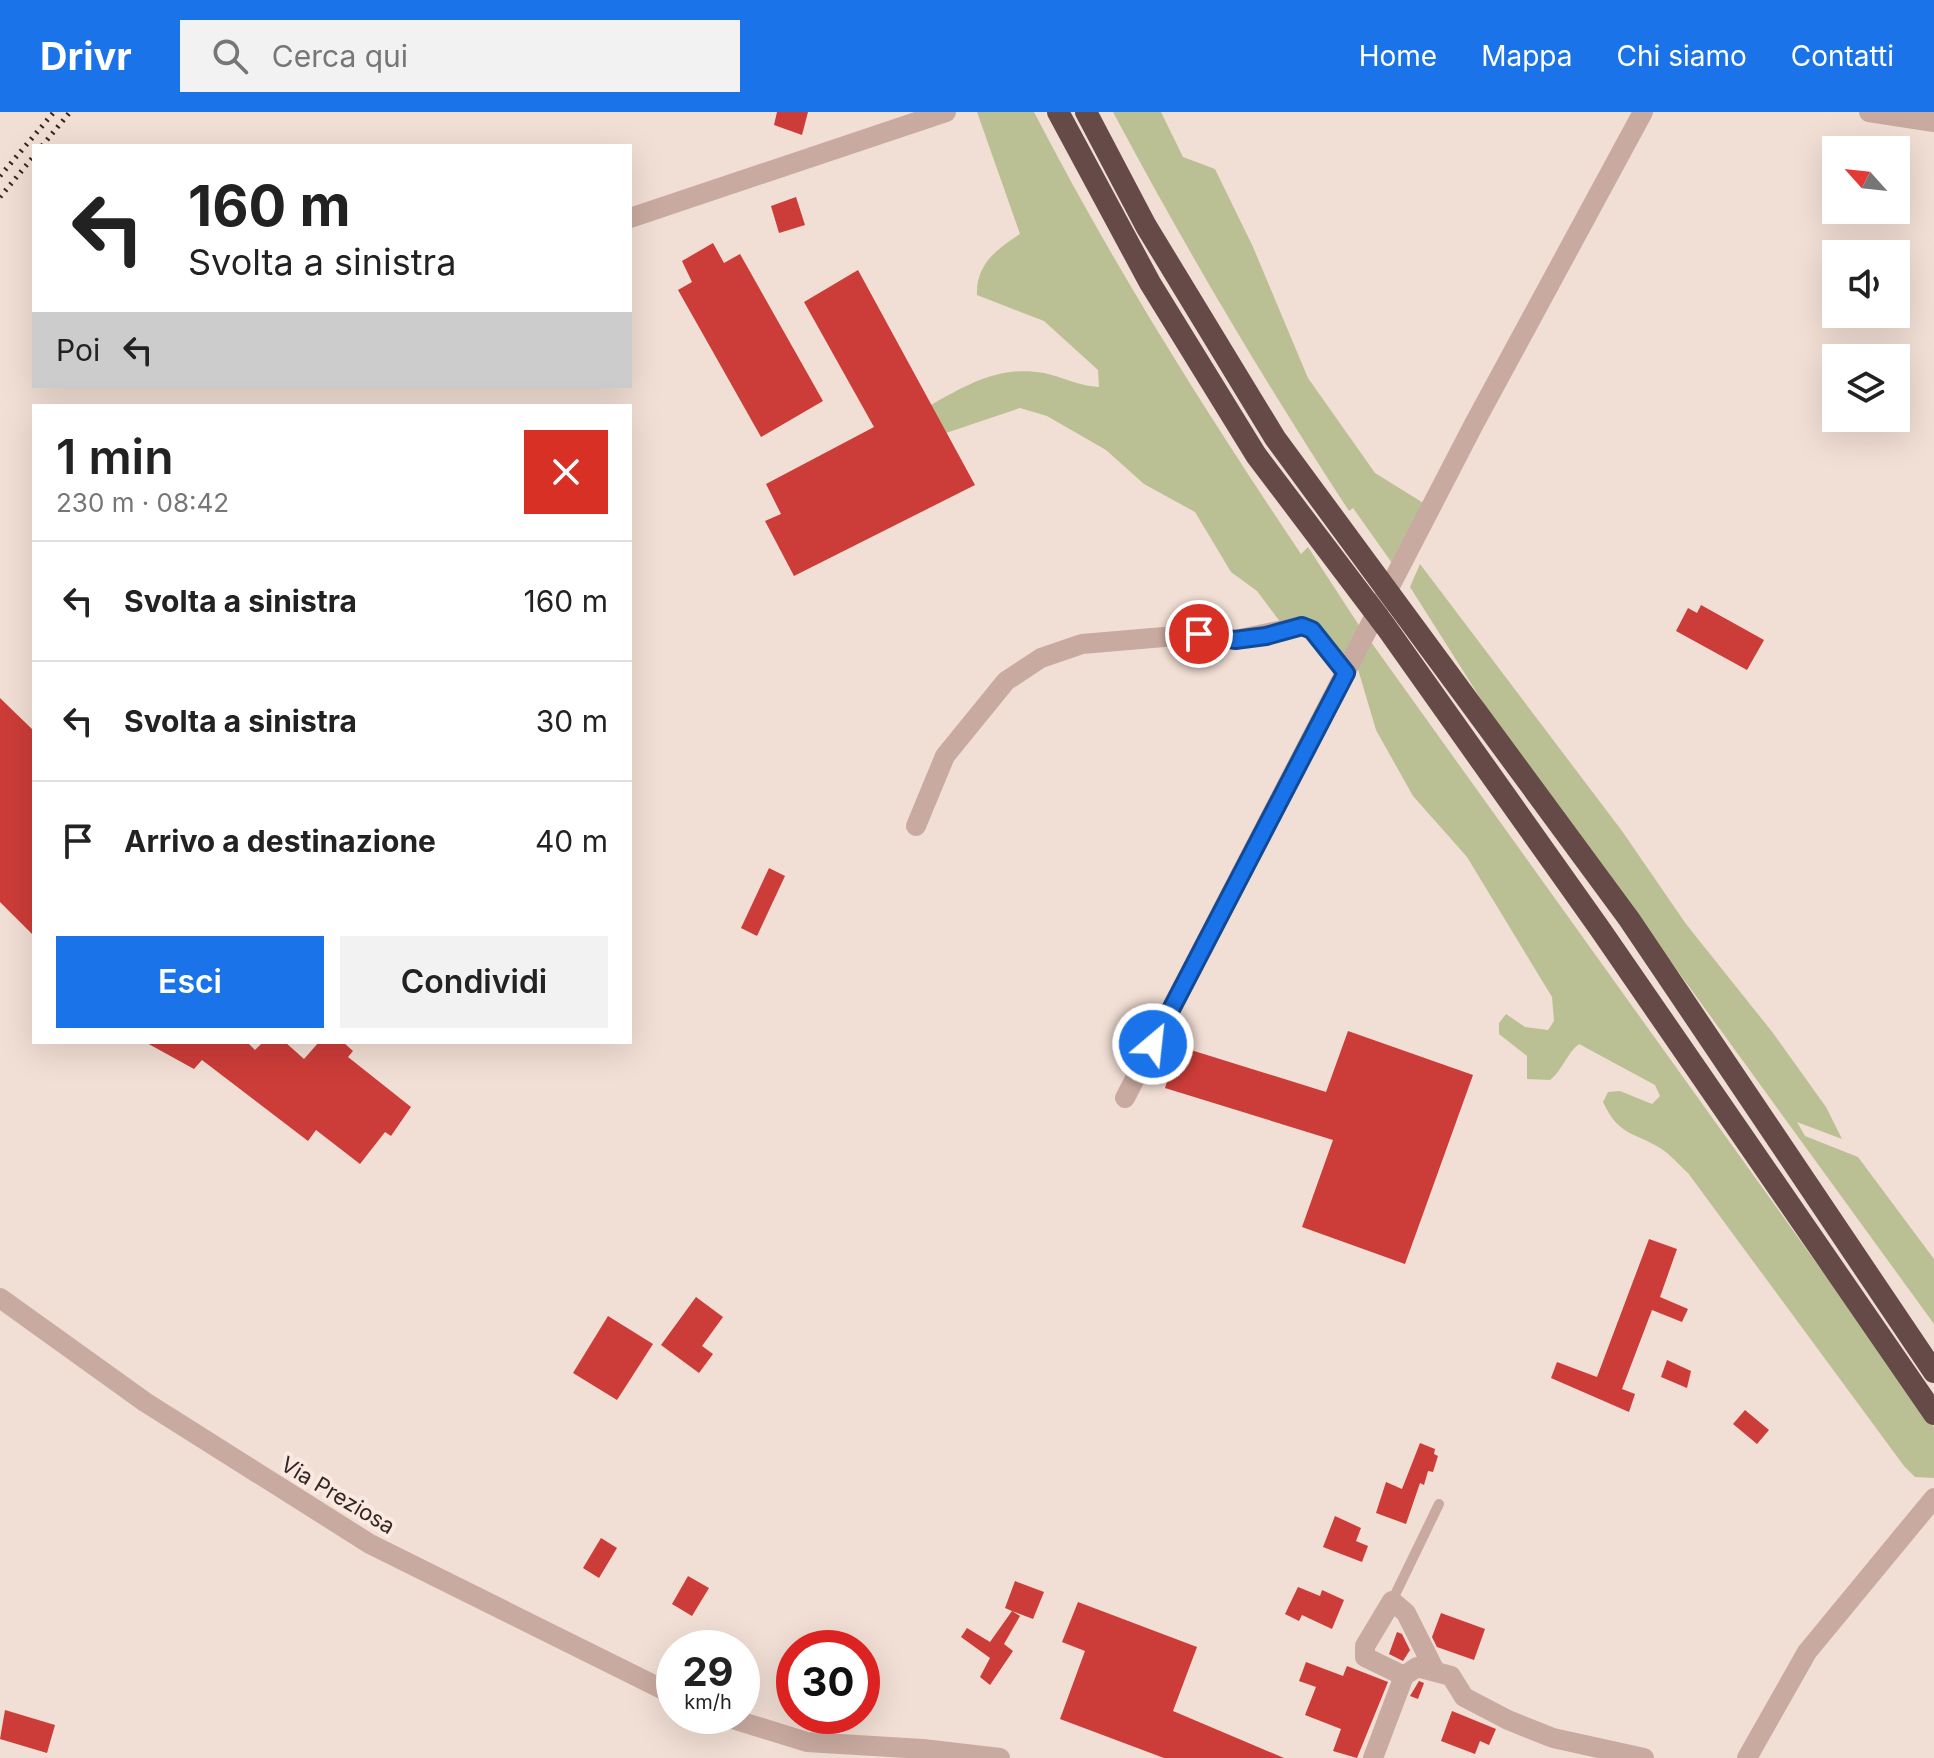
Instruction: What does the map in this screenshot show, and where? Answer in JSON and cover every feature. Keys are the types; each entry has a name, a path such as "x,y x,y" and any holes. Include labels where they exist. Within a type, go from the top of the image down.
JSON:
{"highway":[{"path":"1058,112 1199,368 1256,455 1386,627 1600,929 1934,1414"},
{"path":"1086,112 1146,226 1216,346 1275,438 1399,602 1629,919 1934,1372"}],"street":[{"path":"632,217 946,112"},
{"path":"1125,1098 1474,424 1643,112"},
{"path":"1869,112 1907,115 1934,122"},
{"path":"916,826 945,756 977,713 1006,681 1055,653 1082,644 1199,634 1235,640 1266,636 1302,626 1312,630 1346,673"},
{"name":"Via Preziosa","path":"0,1298 145,1402 370,1544 656,1686"},
{"path":"1747,1758 1807,1652 1934,1498"},
{"path":"1404,1676 1365,1657 1365,1646 1392,1601 1406,1613 1434,1669"},
{"path":"1373,1758 1404,1676 1417,1667 1434,1669 1451,1676 1464,1697 1508,1720 1553,1738 1644,1758"},
{"path":"760,1727 807,1742 923,1749 1000,1758"}],"lane":[{"path":"1392,1601 1439,1504"}],"green space":[{"path":"977,112 1034,112 1096,226 1195,392 1301,554 1308,547 1362,630 1344,663 1323,635 1281,623 1257,591 1231,572 1195,512 1144,484 1106,450 1047,416 1020,408 946,433 931,405 985,378 1028,371 1099,387 1098,370 1044,321 977,295 984,266 996,252 1020,234"},
{"path":"1113,112 1161,112 1183,157 1215,169 1253,247 1308,378 1375,473 1425,504 1392,563 1353,508 1349,511 1256,364"},
{"path":"1420,564 1622,831 1686,924 1773,1033 1826,1107 1842,1139 1797,1122 1805,1136 1858,1157 1934,1259 1934,1324 1486,707 1410,587"},
{"path":"1371,642 1934,1427 1934,1478 1915,1477 1904,1466 1688,1173 1664,1150 1621,1127 1603,1102 1608,1092 1620,1091 1652,1104 1660,1096 1655,1085 1579,1044 1550,1080 1527,1079 1527,1056 1499,1034 1499,1023 1506,1014 1525,1027 1548,1030 1554,1021 1552,997 1467,857 1413,796 1376,730 1357,666"}],"building":[{"path":"777,112 808,112 802,135 774,125"},
{"path":"796,197 805,225 779,233 771,206"},
{"path":"713,243 724,263 740,254 823,401 761,437 678,290 692,282 682,261"},
{"path":"858,270 975,485 794,576 765,521 781,514 766,484 874,427 804,302"},
{"path":"1701,605 1764,640 1747,670 1676,631 1688,608 1697,613"},
{"path":"0,698 32,729 32,934 0,902"},
{"path":"769,868 785,876 757,936 741,928"},
{"path":"1348,1031 1473,1075 1405,1264 1302,1227 1333,1140 1165,1088 1178,1046 1326,1092"},
{"path":"149,1044 249,1044 255,1050 261,1044 287,1044 304,1059 317,1044 345,1044 353,1051 348,1057 411,1107 391,1136 385,1132 360,1164 316,1130 308,1141 202,1060 194,1069"},
{"path":"1649,1239 1677,1249 1660,1297 1688,1309 1682,1322 1652,1310 1622,1389 1635,1394 1629,1412 1551,1378 1557,1362 1597,1377"},
{"path":"696,1297 723,1317 702,1346 713,1354 699,1373 661,1345"},
{"path":"608,1316 653,1344 617,1400 573,1373"},
{"path":"1667,1360 1691,1371 1687,1388 1661,1377"},
{"path":"1745,1410 1769,1430 1757,1444 1733,1424"},
{"path":"1420,1443 1435,1449 1434,1454 1438,1456 1433,1472 1428,1471 1424,1485 1420,1483 1406,1524 1376,1513 1386,1482 1402,1489"},
{"path":"1335,1516 1361,1528 1356,1541 1368,1546 1362,1562 1323,1547"},
{"path":"601,1538 617,1548 599,1578 583,1568"},
{"path":"688,1576 709,1588 692,1616 672,1604"},
{"path":"1015,1581 1044,1592 1033,1619 1005,1608"},
{"path":"1298,1587 1320,1596 1322,1590 1344,1600 1332,1629 1302,1615 1299,1621 1285,1614"},
{"path":"1078,1602 1197,1647 1173,1711 1284,1758 1164,1758 1060,1719 1085,1651 1062,1642"},
{"path":"1012,1611 1020,1616 1004,1644 1013,1651 990,1685 980,1677 990,1658 961,1637 967,1628 990,1642"},
{"path":"1441,1613 1485,1629 1474,1660 1437,1647 1432,1637"},
{"path":"1397,1632 1402,1634 1410,1650 1403,1661 1389,1654"},
{"path":"1306,1662 1343,1676 1347,1666 1388,1682 1357,1758 1333,1751 1341,1729 1305,1715 1316,1687 1299,1681"},
{"path":"1419,1681 1424,1683 1418,1699 1410,1696"},
{"path":"5,1710 55,1725 47,1753 0,1739"},
{"path":"1452,1711 1496,1729 1489,1745 1480,1741 1475,1754 1441,1741"}],"railway":[{"path":"0,176 54,112"},
{"path":"44,144 70,112"},
{"path":"0,197 32,158"}],"route":[{"path":"1153,1044 1346,673 1312,630 1302,626 1266,636 1235,640 1199,634"}]}
